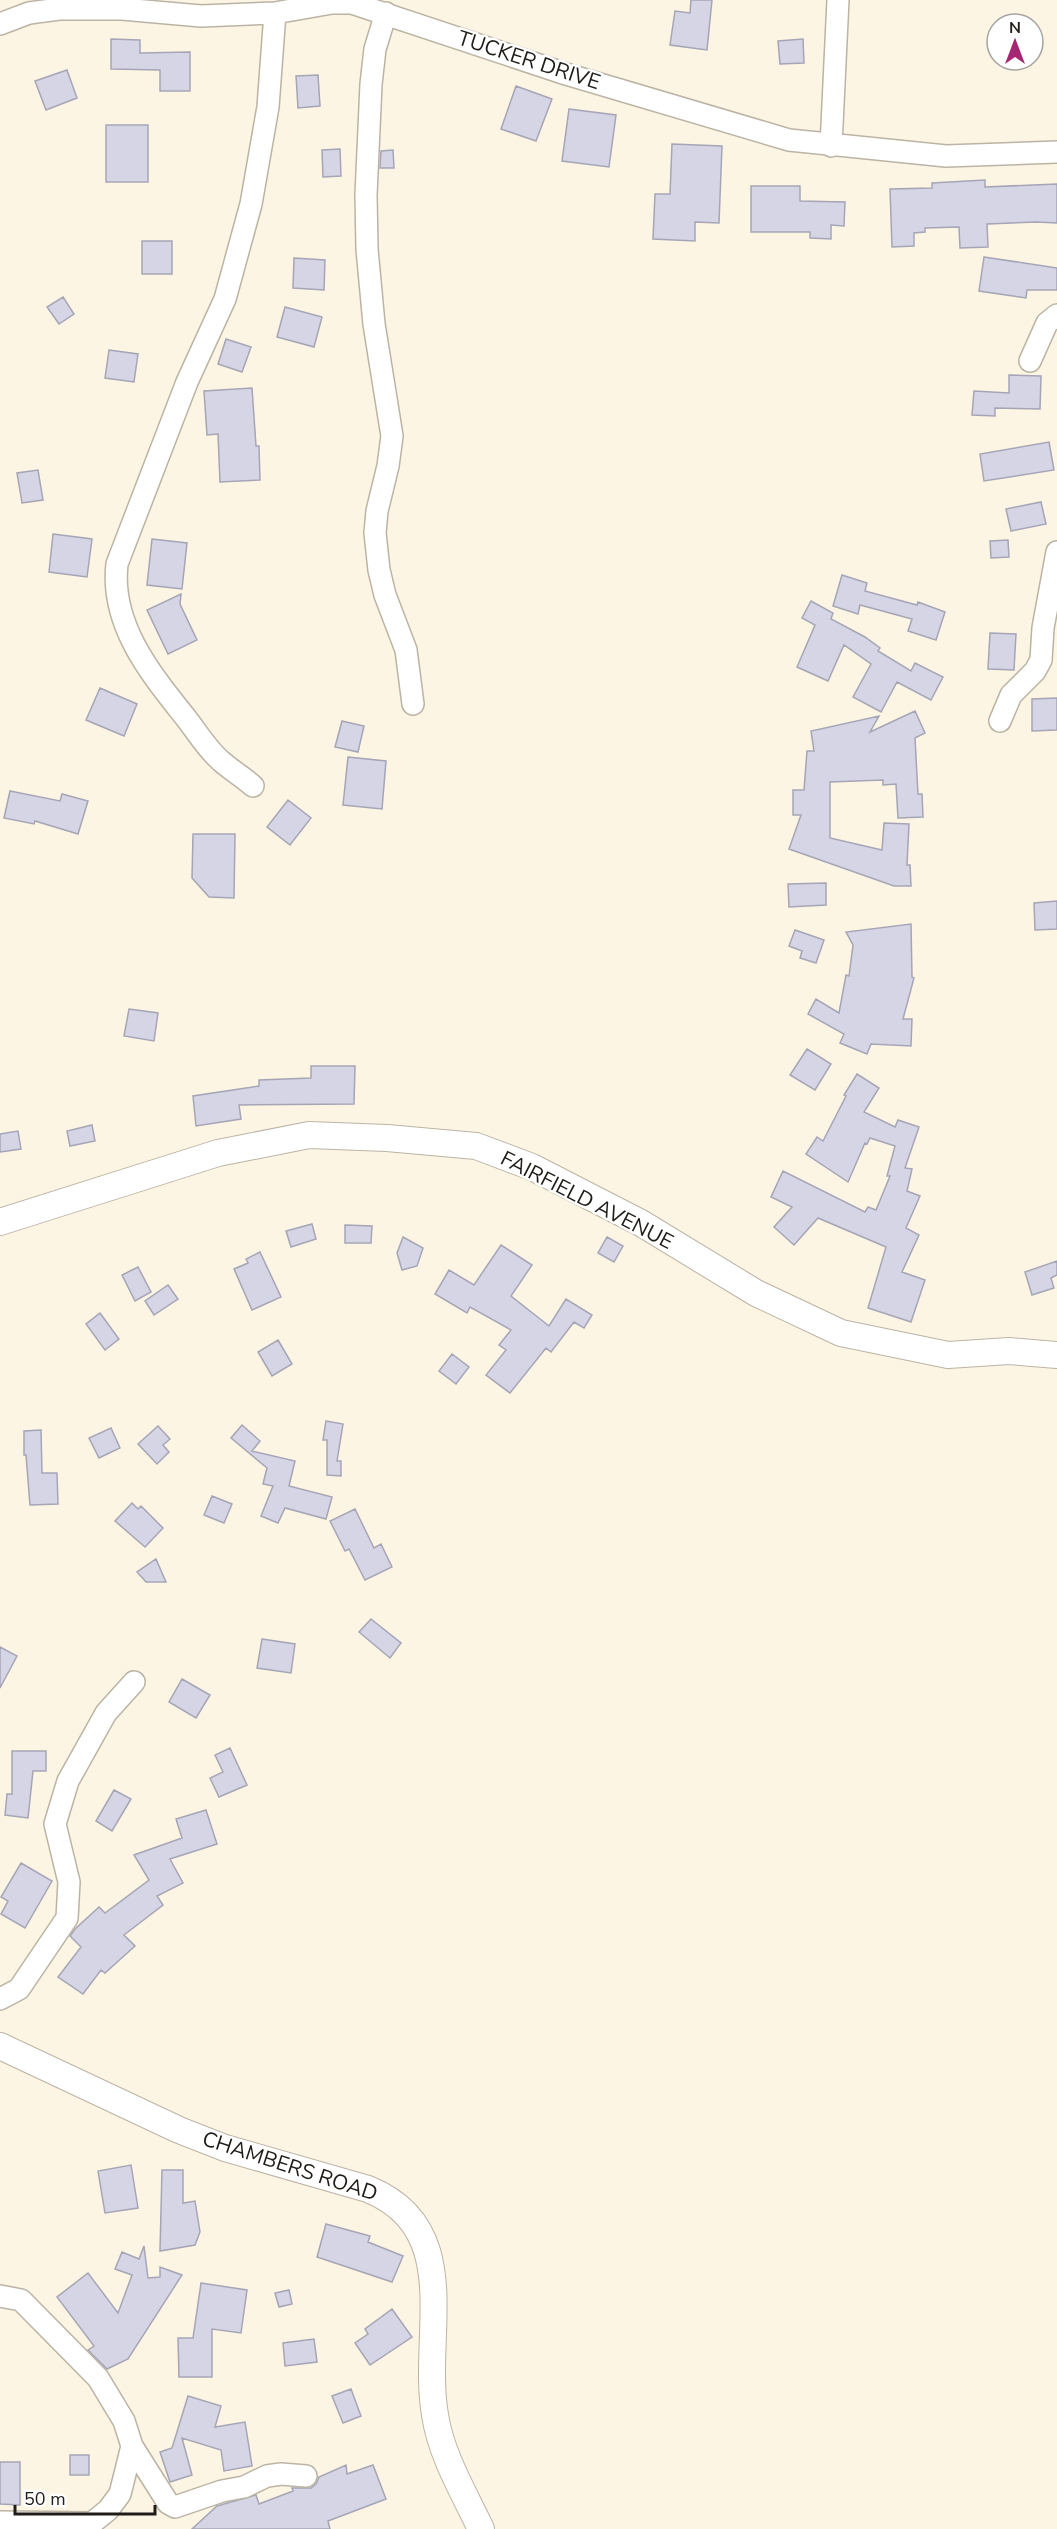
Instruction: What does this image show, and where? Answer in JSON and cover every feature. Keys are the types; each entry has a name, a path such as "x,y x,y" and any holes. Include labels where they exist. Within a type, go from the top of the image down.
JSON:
{"street":[{"path":"831,146 838,0"},
{"name":"TUCKER DRIVE","path":"0,24 29,14 59,9 200,8 275,14 332,3 352,3 567,74 778,137 831,146 946,156 1057,152"},
{"path":"386,13 375,49 371,84 366,195 367,249 374,324 392,436 388,466 376,511 375,533 379,570 385,595 406,650 413,704"},
{"path":"253,786 219,759 156,681 127,631 117,597 116,575 117,564 187,382 225,299 251,204 268,107 275,14"},
{"path":"1030,362 1047,323 1057,315"},
{"path":"1000,721 1011,695 1035,671 1041,660 1043,628 1057,552"},
{"name":"FAIRFIELD AVENUE","path":"0,1222 218,1153 309,1135 387,1138 476,1146 532,1167 641,1223 756,1293 841,1333 948,1355 1009,1352 1057,1355"},
{"path":"0,1999 19,1989 67,1918 69,1882 55,1824 68,1781 106,1713 134,1682"},
{"name":"CHAMBERS ROAD","path":"0,2046 179,2130 225,2148 346,2182 388,2197 410,2218 426,2243 434,2272 431,2369 435,2417 452,2468 481,2529"},
{"path":"0,2296 21,2300 98,2378 124,2421 132,2446 168,2503 175,2507 222,2491 244,2487 267,2476 281,2474 306,2476"},
{"path":"0,2522 93,2526 120,2494 132,2446"}],"building":[{"path":"691,0 712,0 707,50 670,45 675,11 690,13"},
{"path":"111,39 140,40 140,53 190,52 190,91 160,91 160,70 111,69"},
{"path":"803,39 804,63 780,64 778,41"},
{"path":"67,70 77,98 46,110 35,81"},
{"path":"318,75 320,106 298,108 296,76"},
{"path":"516,86 552,99 536,141 501,129"},
{"path":"569,109 616,115 609,167 562,161"},
{"path":"106,125 148,125 148,182 106,182"},
{"path":"672,144 722,146 719,223 695,222 695,241 653,239 655,194 670,194"},
{"path":"340,149 341,176 323,177 322,150"},
{"path":"393,150 394,168 380,168 381,151"},
{"path":"985,180 985,187 1057,184 1057,223 987,224 988,247 960,248 959,227 925,228 925,232 914,233 914,246 892,247 890,189 932,188 932,183"},
{"path":"751,186 800,186 800,201 845,202 844,226 831,225 831,239 810,238 810,232 751,232"},
{"path":"142,241 172,241 172,274 142,274"},
{"path":"984,257 1057,268 1057,290 1027,290 1026,298 979,291"},
{"path":"294,258 325,260 324,290 293,288"},
{"path":"63,297 74,314 59,324 47,307"},
{"path":"285,307 322,317 314,347 277,337"},
{"path":"226,339 251,347 242,372 218,364"},
{"path":"109,350 138,354 134,382 105,378"},
{"path":"1009,375 1041,376 1040,409 995,408 995,416 972,415 974,391 1009,393"},
{"path":"252,388 256,446 259,446 260,480 220,482 218,434 207,435 204,391"},
{"path":"1049,442 1054,470 984,481 980,454"},
{"path":"38,470 43,500 22,503 17,473"},
{"path":"1041,502 1046,524 1011,531 1006,509"},
{"path":"53,534 92,539 87,577 49,572"},
{"path":"152,539 187,543 182,589 147,585"},
{"path":"1008,540 1009,557 991,558 990,541"},
{"path":"842,575 867,583 865,591 917,605 918,602 945,612 936,640 908,631 912,619 860,605 858,614 833,606"},
{"path":"181,594 180,604 197,640 168,654 147,610"},
{"path":"811,601 833,613 831,619 865,637 880,648 878,651 911,671 915,663 943,677 931,700 897,682 881,712 853,697 871,664 844,645 828,681 797,667 815,625 802,618"},
{"path":"990,633 1016,634 1014,670 988,669"},
{"path":"100,688 137,704 124,736 86,720"},
{"path":"1057,698 1057,730 1032,731 1032,699"},
{"path":"915,711 925,733 915,738 918,794 922,794 923,817 898,818 896,784 883,785 883,780 830,782 830,838 882,850 884,823 909,824 907,865 910,865 911,886 894,886 789,849 801,815 793,815 793,790 804,790 807,751 814,751 811,731 879,716 870,732"},
{"path":"342,721 364,726 358,752 335,747"},
{"path":"348,757 386,761 382,809 343,805"},
{"path":"10,791 60,801 62,794 88,801 78,834 35,821 34,824 4,818"},
{"path":"288,800 311,818 290,845 267,827"},
{"path":"193,834 235,834 234,898 209,897 192,878"},
{"path":"826,883 826,905 789,907 788,884"},
{"path":"1057,901 1057,929 1035,930 1034,903"},
{"path":"911,924 912,977 914,978 903,1019 912,1019 911,1046 871,1044 867,1054 840,1043 844,1034 808,1014 816,999 839,1013 846,975 849,976 853,945 846,932"},
{"path":"795,930 824,940 816,963 800,958 802,951 789,946"},
{"path":"129,1009 158,1013 154,1041 124,1036"},
{"path":"807,1049 831,1064 815,1090 790,1075"},
{"path":"311,1066 355,1066 354,1104 239,1105 241,1119 196,1126 193,1096 259,1086 259,1080 311,1078"},
{"path":"857,1074 879,1088 864,1112 895,1127 898,1120 919,1127 905,1168 912,1169 907,1191 920,1196 906,1228 919,1235 902,1272 925,1280 911,1322 868,1308 886,1247 818,1218 794,1245 774,1227 792,1207 771,1197 783,1171 865,1212 868,1207 876,1210 890,1176 887,1176 895,1146 870,1138 867,1144 865,1143 848,1182 806,1154 817,1137 823,1141 846,1096 844,1095"},
{"path":"92,1125 95,1141 70,1146 67,1131"},
{"path":"18,1131 21,1149 0,1152 0,1134"},
{"path":"312,1224 316,1239 291,1247 286,1231"},
{"path":"345,1225 372,1226 371,1243 345,1243"},
{"path":"403,1237 423,1248 417,1266 402,1270 397,1253"},
{"path":"607,1237 623,1246 614,1262 598,1253"},
{"path":"501,1245 532,1265 511,1296 549,1326 566,1299 592,1315 584,1328 574,1322 551,1352 546,1348 510,1393 486,1375 506,1350 499,1345 511,1330 470,1307 467,1313 435,1294 449,1270 474,1285"},
{"path":"260,1252 281,1297 252,1310 234,1269 248,1263 246,1259"},
{"path":"1057,1261 1057,1275 1051,1278 1054,1288 1032,1295 1025,1272"},
{"path":"138,1267 151,1292 135,1301 122,1275"},
{"path":"168,1285 178,1299 154,1315 145,1301"},
{"path":"100,1313 119,1339 105,1350 86,1324"},
{"path":"278,1340 292,1364 272,1376 258,1352"},
{"path":"452,1354 469,1367 456,1384 439,1371"},
{"path":"326,1421 343,1424 337,1461 341,1461 341,1476 327,1475 327,1440 323,1440"},
{"path":"242,1425 260,1441 252,1451 295,1461 289,1486 332,1497 326,1519 285,1508 278,1523 261,1516 273,1486 263,1484 267,1468 231,1438"},
{"path":"158,1426 170,1439 163,1445 169,1452 157,1464 138,1444"},
{"path":"111,1428 120,1448 99,1458 89,1438"},
{"path":"41,1430 42,1473 57,1473 58,1504 30,1505 26,1455 24,1455 24,1431"},
{"path":"212,1496 232,1504 224,1523 204,1515"},
{"path":"132,1503 138,1509 141,1506 163,1528 145,1547 115,1521"},
{"path":"355,1509 374,1548 381,1544 392,1567 365,1580 349,1549 345,1551 330,1521"},
{"path":"156,1559 166,1582 146,1582 137,1572"},
{"path":"371,1619 401,1643 390,1658 359,1632"},
{"path":"262,1639 295,1644 291,1673 257,1668"},
{"path":"0,1647 17,1656 0,1688"},
{"path":"182,1679 210,1695 196,1718 169,1702"},
{"path":"230,1748 247,1785 219,1797 210,1778 223,1772 215,1755"},
{"path":"12,1751 46,1751 46,1771 33,1771 28,1818 5,1815 7,1794 12,1794"},
{"path":"114,1790 131,1799 112,1831 96,1821"},
{"path":"206,1810 217,1844 170,1859 183,1883 157,1896 163,1905 124,1935 135,1946 105,1973 101,1970 83,1994 58,1977 81,1947 70,1936 75,1929 99,1907 105,1913 149,1880 134,1855 182,1838 176,1819"},
{"path":"21,1863 52,1881 25,1928 1,1914 8,1901 1,1897"},
{"path":"131,2165 138,2208 105,2213 98,2171"},
{"path":"162,2170 183,2170 183,2203 195,2201 200,2232 195,2245 160,2251"},
{"path":"326,2224 370,2236 368,2242 403,2256 392,2282 317,2257"},
{"path":"144,2246 148,2278 160,2277 160,2267 182,2275 128,2359 107,2369 88,2350 94,2346 57,2297 88,2273 118,2313 132,2275 115,2269 122,2252 139,2259"},
{"path":"201,2283 247,2290 241,2333 212,2329 212,2377 179,2377 178,2338 193,2338"},
{"path":"289,2290 292,2304 279,2307 275,2293"},
{"path":"392,2309 412,2337 370,2365 355,2343 368,2334 365,2329"},
{"path":"314,2339 317,2362 285,2366 283,2343"},
{"path":"351,2389 361,2416 343,2423 332,2396"},
{"path":"188,2396 221,2406 215,2427 245,2422 252,2466 224,2471 221,2450 182,2438 192,2475 170,2482 160,2452 172,2448"},
{"path":"70,2455 89,2455 89,2475 70,2475"},
{"path":"0,2462 20,2462 20,2505 0,2504"},
{"path":"346,2465 347,2474 373,2465 386,2499 328,2521 330,2529 192,2529 217,2506 256,2495 259,2504 293,2491 292,2488 311,2488 319,2477"}]}
